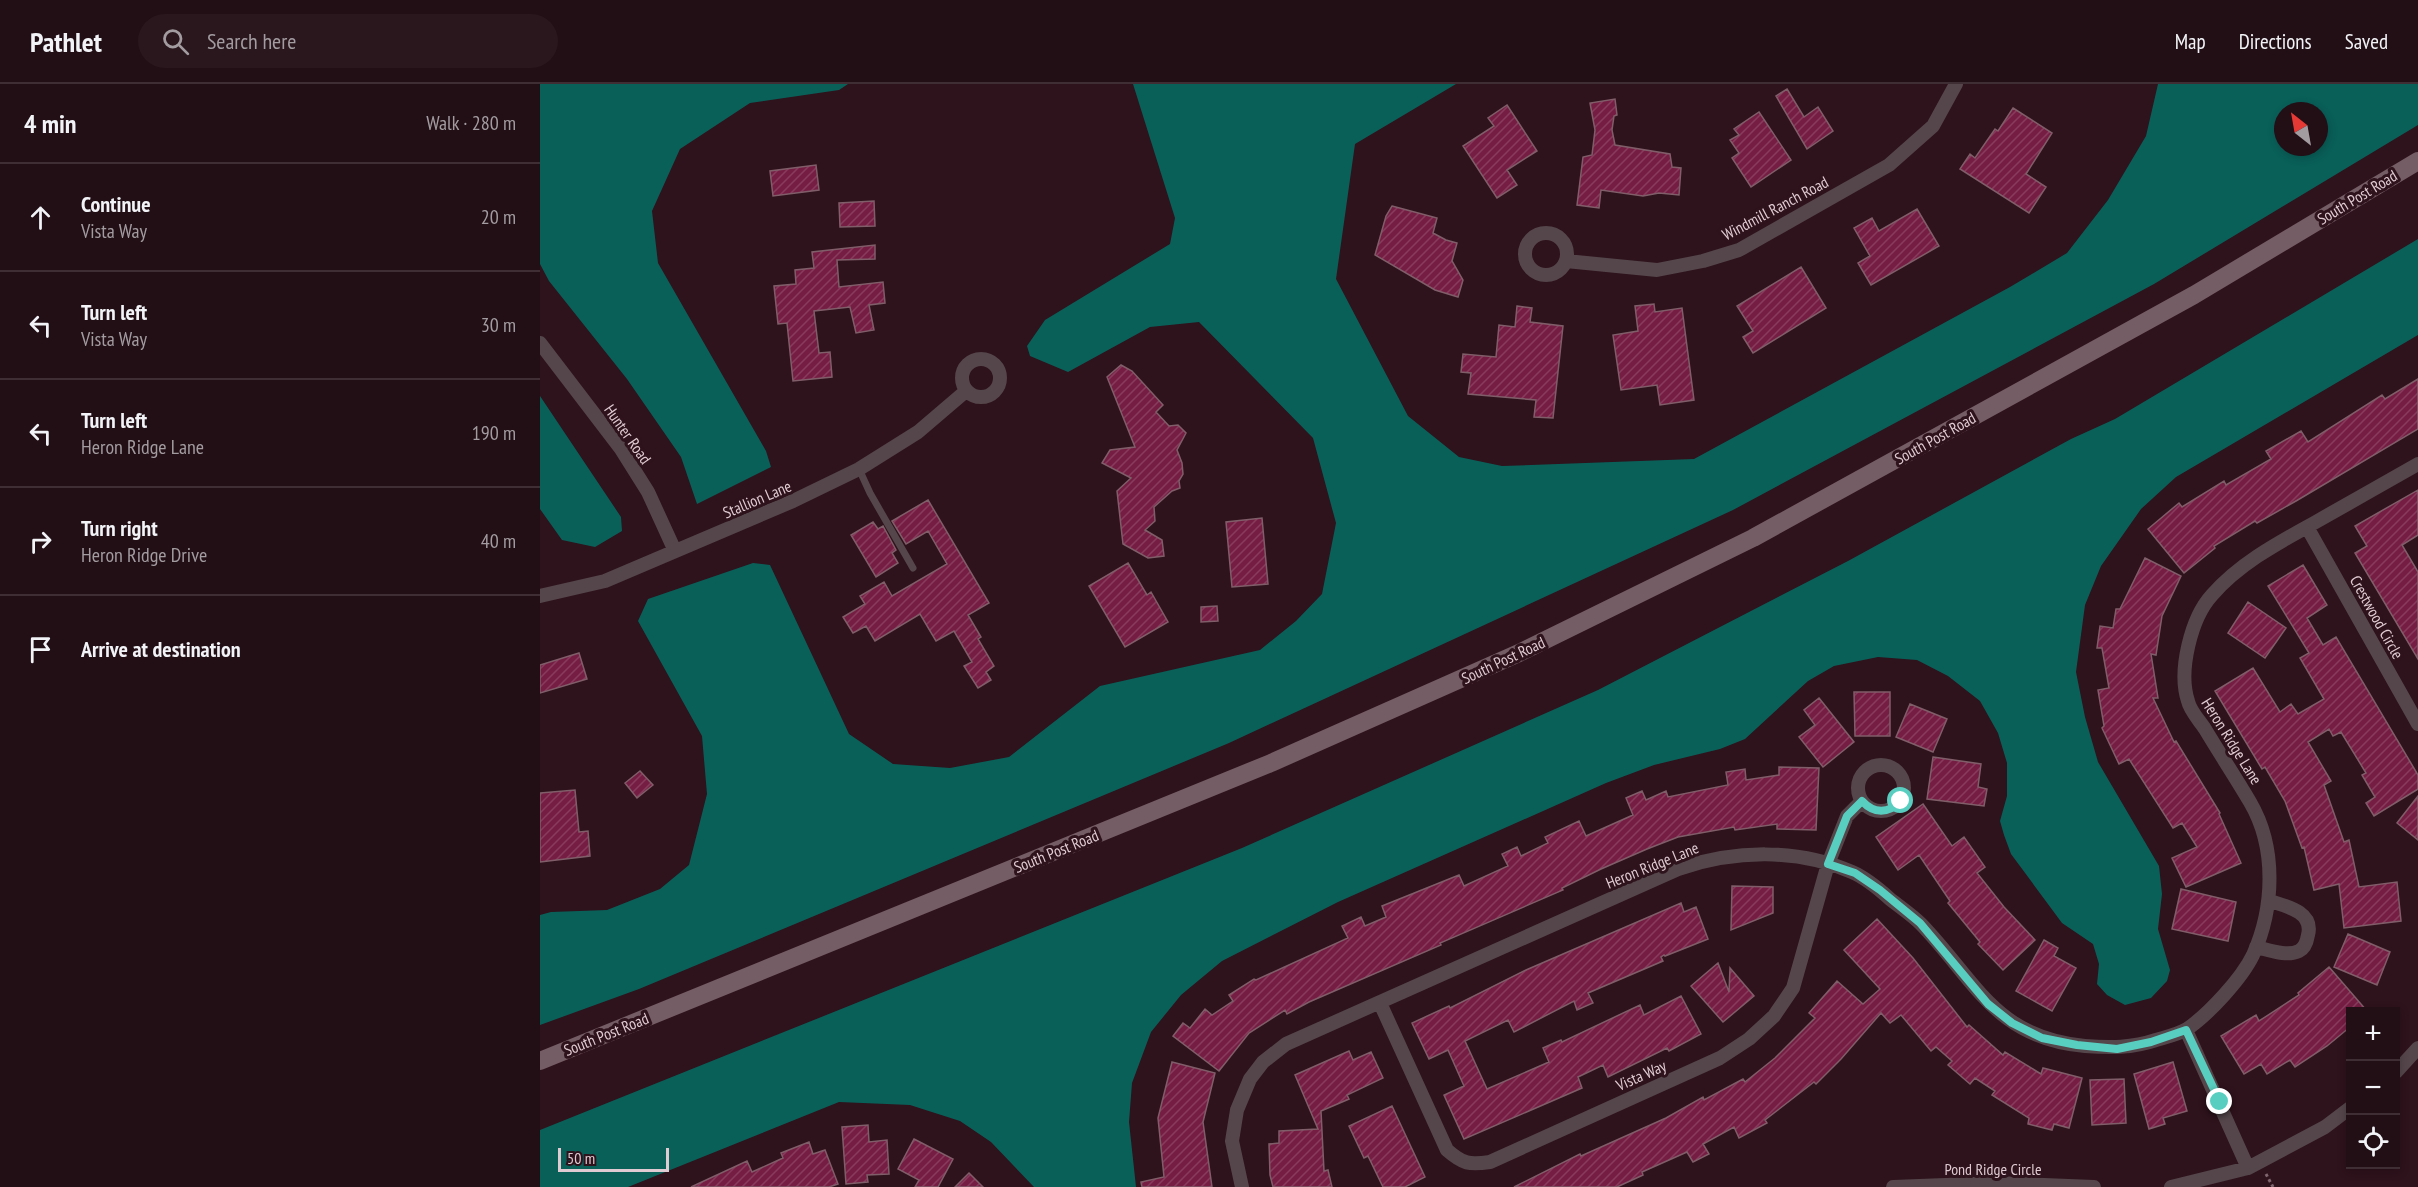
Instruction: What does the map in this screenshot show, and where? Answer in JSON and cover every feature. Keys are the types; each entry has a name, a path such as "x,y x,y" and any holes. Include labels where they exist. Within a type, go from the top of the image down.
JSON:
{"street":[{"name":"Windmill Ranch Road","path":"1566,261 1657,270 1703,261 1739,250 1889,165 1933,126 1956,84"},
{"name":"South Post Road","path":"540,1061 1271,763 1519,653 1753,538 2194,295 2418,160"},
{"name":"Hunter Road","path":"540,343 621,449 648,492 675,551"},
{"name":"Stallion Lane","path":"540,596 605,581 793,501 859,469 918,432 966,391"},
{"name":"Heron Ridge Lane","path":"1242,1187 1232,1141 1237,1110 1250,1079 1263,1062 1287,1044 1678,869 1705,860 1736,854 1784,855 1828,864 1855,873 1920,923 1988,1004 2012,1023 2042,1038 2077,1045 2117,1049 2151,1042 2186,1030 2222,997 2248,965 2270,901 2265,841 2258,815 2188,702 2185,668 2195,626 2210,596 2250,560 2418,464"},
{"name":"Crestwood Circle","path":"2307,527 2418,724"},
{"name":"Vista Way","path":"1380,1003 1447,1150 1460,1161 1473,1165 1490,1162 1720,1058 1749,1039 1774,1016 1793,988 1828,864 1847,816 1862,801"},
{"path":"2256,947 2288,953 2300,951 2306,944 2310,931 2306,918 2294,908 2270,901"},
{"path":"2186,1030 2248,1168"},
{"path":"2400,1067 2418,1048"},
{"path":"2171,1187 2248,1168 2325,1127 2346,1111"},
{"name":"Pond Ridge Circle","path":"1893,1187 1997,1184 2094,1187"}],"lane":[{"path":"859,469 870,494 912,568"}],"path":[{"path":"2266,1174 2273,1187"}],"shaded area":[{"path":"540,84 848,84 839,90 750,103 680,149 652,211 658,263 766,451 771,467 697,504 681,457 627,379 549,281 540,264"},
{"path":"1133,84 1456,84 1355,144 1336,279 1408,416 1459,457 1502,466 1694,459 2010,287 2067,253 2108,200 2146,136 2158,84 2418,84 2418,125 2154,284 1733,510 1229,743 639,989 540,1025 540,915 551,912 607,910 660,889 689,865 707,794 702,736 638,621 648,599 753,563 770,565 849,734 893,764 950,768 1009,757 1100,686 1260,650 1296,621 1322,594 1336,523 1313,438 1199,322 1150,327 1068,372 1030,356 1027,346 1045,320 1170,244 1175,218"},
{"path":"2418,239 2418,335 2176,477 2141,509 2101,566 2085,605 2076,672 2085,717 2098,762 2159,866 2162,894 2158,929 2170,970 2167,981 2151,998 2125,1005 2107,995 2097,984 2099,964 2093,944 2062,923 2011,854 2000,821 2007,796 2007,763 1998,733 1980,701 1948,676 1917,660 1878,657 1834,666 1808,681 1745,739 1720,749 1654,765 1606,783 1338,902 1222,961 1181,995 1151,1032 1132,1083 1129,1122 1136,1187 1034,1187 991,1142 960,1121 910,1105 839,1102 628,1187 540,1187 540,1130 1242,848 1598,690 1848,561 2071,439 2115,419"},
{"path":"540,396 621,517 622,531 595,547 562,540 540,509"}],"building":[{"path":"1787,89 1804,117 1818,107 1833,131 1807,149 1776,96"},
{"path":"1615,99 1617,115 1614,116 1612,130 1615,145 1670,154 1672,167 1681,168 1679,195 1659,193 1643,196 1601,190 1599,208 1577,205 1583,157 1592,155 1595,130 1590,103"},
{"path":"1507,105 1537,151 1507,170 1517,185 1497,198 1463,146 1494,126 1488,118"},
{"path":"2013,108 2052,133 2026,174 2046,187 2029,213 1960,169 1970,154 1975,158 1995,129 1998,131"},
{"path":"1759,112 1791,160 1751,187 1732,158 1739,153 1730,140 1739,135 1734,129"},
{"path":"816,165 819,190 773,196 770,171"},
{"path":"874,201 875,226 840,227 839,203"},
{"path":"1392,206 1437,218 1433,233 1457,243 1452,261 1463,280 1458,297 1435,290 1375,255 1386,216"},
{"path":"1917,209 1939,246 1871,285 1858,263 1870,256 1854,228 1872,218 1879,231"},
{"path":"875,245 875,259 837,260 839,287 883,282 885,303 869,305 874,330 856,333 850,307 814,311 819,353 830,352 832,377 793,381 787,323 778,324 774,286 796,284 795,270 814,268 812,252"},
{"path":"1801,267 1826,308 1753,353 1743,337 1753,331 1737,306"},
{"path":"1654,304 1655,312 1682,308 1694,400 1660,405 1657,385 1621,390 1613,335 1638,331 1635,306"},
{"path":"1517,306 1532,308 1530,322 1563,326 1553,418 1534,417 1536,400 1468,394 1471,373 1461,372 1463,354 1496,357 1499,325 1515,327"},
{"path":"1121,365 1132,371 1163,405 1156,412 1169,426 1178,425 1186,433 1177,450 1183,474 1179,481 1180,488 1172,491 1154,507 1155,521 1145,530 1162,540 1164,556 1148,558 1123,544 1117,491 1131,478 1102,463 1110,450 1135,447 1107,377"},
{"path":"2418,379 2418,429 2214,546 2215,548 2184,573 2148,529 2179,503 2182,507 2224,481 2226,485 2271,459 2266,451 2301,431 2308,442 2382,395 2385,399"},
{"path":"2418,490 2418,535 2402,545 2418,572 2418,659 2355,553 2367,546 2355,526"},
{"path":"928,500 989,603 968,615 981,637 978,639 994,666 986,672 991,680 978,688 964,666 972,662 954,631 936,641 920,614 875,641 866,626 853,633 843,617 865,604 860,596 884,582 892,596 947,564 928,531 906,544 892,521"},
{"path":"1262,518 1268,584 1232,587 1226,522"},
{"path":"873,522 878,529 883,526 896,550 892,553 898,563 876,577 851,535"},
{"path":"2145,558 2181,576 2162,616 2156,655 2151,654 2158,698 2153,698 2174,742 2176,741 2220,813 2241,863 2186,887 2172,858 2197,847 2182,823 2173,828 2129,759 2119,764 2102,728 2104,726 2098,690 2109,688 2102,648 2097,648 2100,626 2113,628 2116,609 2120,609"},
{"path":"1128,563 1147,595 1151,592 1168,622 1125,647 1089,586"},
{"path":"2303,565 2327,605 2307,618 2323,645 2336,637 2418,775 2418,789 2374,816 2366,803 2375,797 2362,775 2366,773 2341,732 2333,736 2329,729 2308,742 2331,781 2324,785 2344,842 2349,840 2359,887 2397,882 2401,921 2344,928 2339,884 2314,890 2304,847 2302,848 2285,801 2265,767 2262,769 2215,691 2253,668 2280,712 2291,704 2298,714 2324,699 2300,658 2309,653 2268,586"},
{"path":"2248,602 2286,628 2265,658 2228,633"},
{"path":"1217,606 1218,621 1201,622 1201,607"},
{"path":"579,653 587,679 540,693 540,665"},
{"path":"1854,692 1890,692 1890,736 1855,736"},
{"path":"1819,698 1854,742 1823,767 1799,737 1815,725 1804,710"},
{"path":"1910,704 1947,719 1933,752 1896,737"},
{"path":"1933,757 1981,764 1978,787 1987,789 1984,806 1927,799"},
{"path":"1779,767 1819,768 1816,830 1777,829 1777,824 1735,830 1734,827 1678,837 1647,849 1562,888 1563,890 1440,943 1441,945 1309,1002 1287,1014 1285,1010 1249,1033 1219,1071 1173,1036 1183,1023 1190,1028 1205,1009 1212,1015 1233,1001 1229,995 1254,979 1348,938 1342,926 1361,917 1365,926 1386,917 1382,906 1459,875 1464,886 1508,866 1502,854 1517,847 1521,856 1548,843 1545,837 1579,821 1586,836 1633,815 1626,798 1642,791 1646,800 1666,791 1668,797 1728,785 1726,772 1745,769 1746,780 1779,775"},
{"path":"640,771 653,785 637,798 625,783"},
{"path":"575,790 579,832 588,831 590,856 540,862 540,793"},
{"path":"2418,796 2418,840 2397,823"},
{"path":"1923,804 1952,846 1964,837 1985,867 1977,873 2004,907 2035,940 2003,970 1978,944 1980,942 1948,903 1950,901 1919,855 1898,870 1876,837"},
{"path":"1732,886 1773,887 1773,913 1731,930"},
{"path":"2181,889 2236,902 2228,941 2172,929"},
{"path":"1681,903 1684,912 1696,907 1708,939 1664,955 1661,957 1663,961 1588,993 1593,1003 1577,1010 1574,1001 1514,1032 1508,1020 1465,1041 1487,1089 1549,1062 1543,1048 1561,1040 1562,1042 1640,1005 1644,1015 1681,996 1701,1034 1669,1051 1667,1048 1608,1077 1603,1065 1578,1077 1582,1088 1464,1139 1444,1095 1464,1086 1448,1050 1429,1059 1412,1023 1449,1006 1450,1008 1526,970"},
{"path":"1877,919 1913,958 1967,1027 1969,1025 2003,1055 2005,1052 2041,1074 2043,1068 2082,1078 2069,1128 2054,1124 2052,1130 2028,1124 2029,1118 1992,1095 1995,1091 1975,1078 1970,1084 1948,1065 1952,1061 1936,1047 1931,1051 1901,1015 1890,1023 1881,1013 1816,1084 1814,1082 1765,1120 1767,1123 1739,1138 1734,1127 1703,1144 1709,1154 1693,1162 1687,1152 1642,1172 1643,1175 1617,1187 1514,1187 1580,1154 1581,1156 1666,1118 1703,1097 1704,1100 1743,1079 1745,1082 1775,1058 1815,1018 1809,1013 1837,981 1863,1004 1880,989 1844,950"},
{"path":"2348,934 2390,952 2377,985 2334,967"},
{"path":"2044,940 2058,948 2054,956 2076,968 2052,1011 2016,991"},
{"path":"1718,963 1729,992 1730,968 1754,996 1723,1022 1691,986"},
{"path":"2329,967 2364,1007 2346,1007 2346,1030 2295,1067 2290,1060 2267,1074 2261,1064 2244,1074 2221,1036 2256,1015 2259,1021 2299,995 2298,993"},
{"path":"1349,1051 1353,1060 1371,1052 1383,1078 1347,1095 1349,1099 1321,1111 1324,1171 1328,1170 1332,1187 1273,1187 1270,1175 1269,1144 1279,1143 1279,1131 1318,1129 1295,1075"},
{"path":"1172,1062 1215,1073 1203,1122 1212,1187 1142,1187 1141,1182 1164,1177 1158,1118"},
{"path":"2173,1062 2187,1111 2163,1118 2165,1124 2149,1129 2134,1074"},
{"path":"2124,1079 2126,1123 2092,1125 2090,1080"},
{"path":"1392,1106 1425,1177 1405,1187 1383,1187 1368,1156 1364,1158 1349,1126"},
{"path":"868,1125 869,1142 887,1140 889,1174 867,1175 868,1182 846,1184 842,1127"},
{"path":"914,1139 953,1159 938,1187 915,1187 919,1180 898,1169"},
{"path":"809,1142 813,1154 825,1150 838,1184 829,1187 691,1187 747,1161 752,1172 783,1158 781,1153"},
{"path":"969,1173 983,1187 955,1187"}],"route":[{"path":"1901,801 1894,808 1886,811 1876,811 1862,801 1847,816 1828,864 1855,873 1880,890 1920,923 1988,1004 2012,1023 2042,1038 2077,1045 2117,1049 2151,1042 2186,1030 2200,1055 2220,1102"}]}
